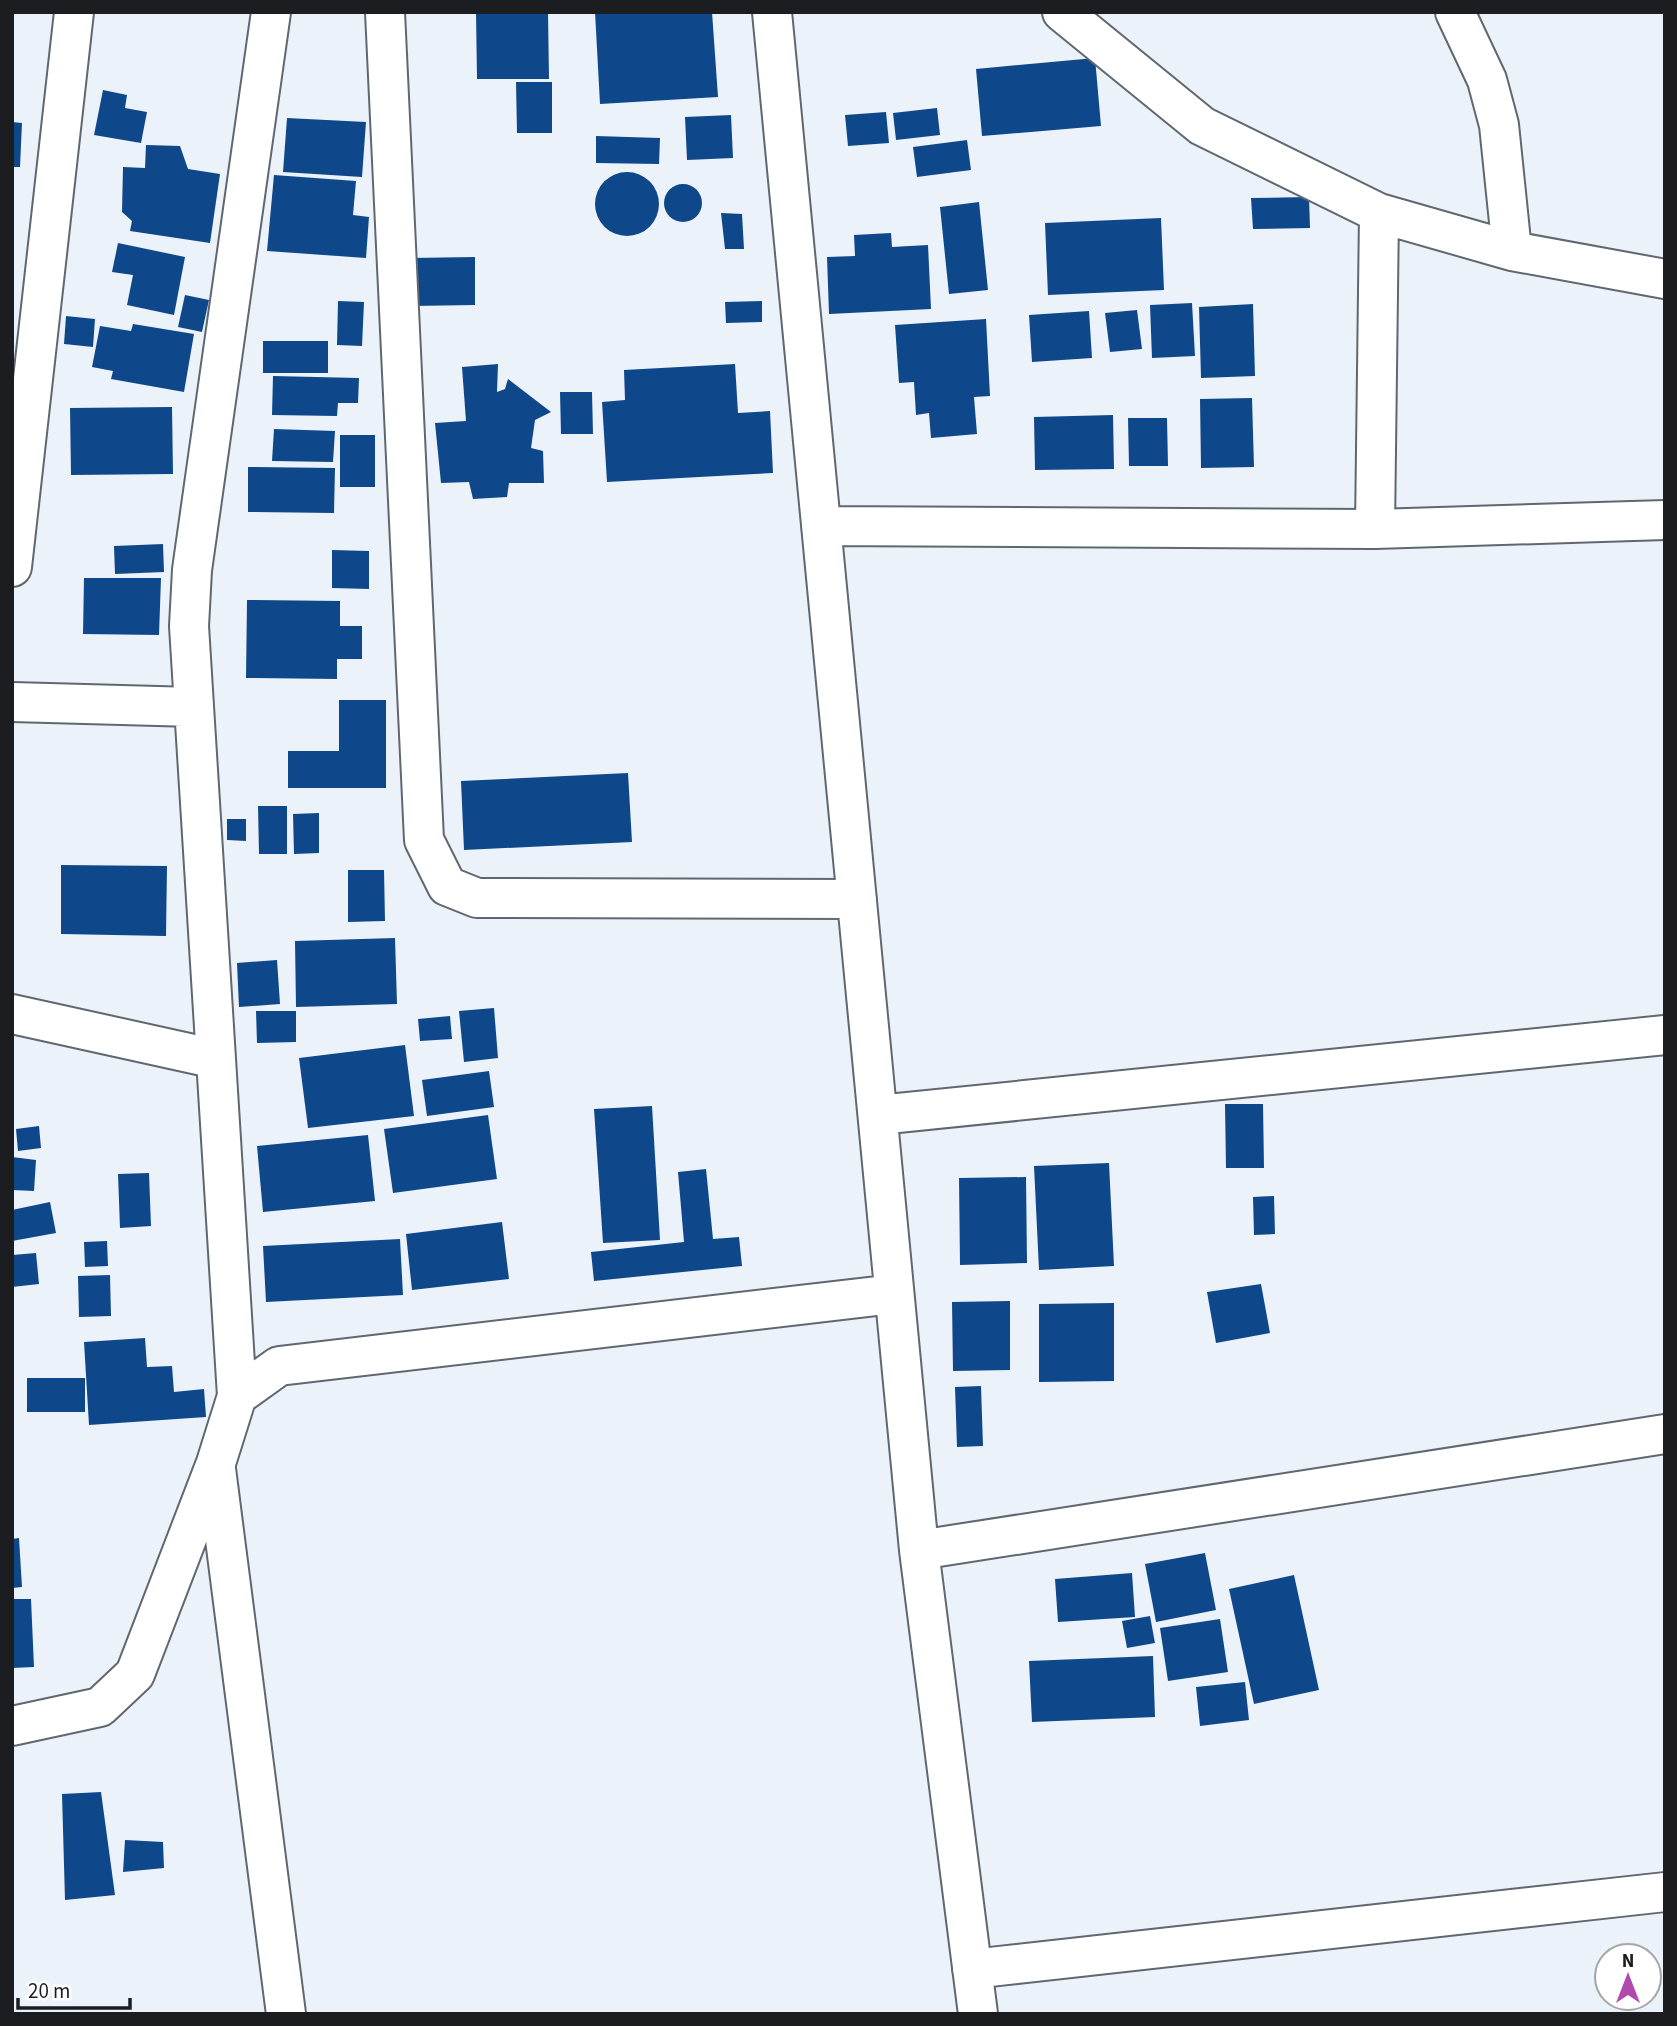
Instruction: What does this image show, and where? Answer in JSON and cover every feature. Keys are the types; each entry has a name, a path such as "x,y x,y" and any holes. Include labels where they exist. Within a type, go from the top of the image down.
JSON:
{"street":[{"path":"12,567 74,12"},
{"path":"12,1726 100,1707 135,1674 216,1463 237,1396 189,626 192,570 271,12"},
{"path":"385,12 424,840 447,886 477,898 857,900"},
{"path":"772,12 919,1550 978,2014"},
{"path":"1062,12 1202,127 1379,213 1512,251 1665,279"},
{"path":"1455,12 1487,80 1499,125 1512,251"},
{"path":"1375,529 1379,213"},
{"path":"821,526 1375,529 1665,520"},
{"path":"12,702 194,707"},
{"path":"12,1014 216,1059"},
{"path":"878,1115 1665,1035"},
{"path":"237,1396 279,1366 894,1294"},
{"path":"919,1550 1665,1434"},
{"path":"216,1463 286,2014"},
{"path":"972,1969 1665,1892"}],"building":[{"path":"476,12 548,12 549,79 477,79"},
{"path":"595,12 712,12 718,97 600,104"},
{"path":"1095,58 1101,126 982,136 976,69"},
{"path":"516,82 552,82 552,133 517,133"},
{"path":"103,90 127,95 125,108 147,112 141,143 94,135"},
{"path":"937,108 940,135 896,140 893,113"},
{"path":"886,112 889,143 848,146 845,115"},
{"path":"731,115 733,158 687,160 685,117"},
{"path":"287,118 366,122 362,177 283,172"},
{"path":"12,122 22,123 20,167 12,167"},
{"path":"596,136 660,138 659,164 596,163"},
{"path":"967,140 971,170 917,177 913,147"},
{"path":"146,145 180,146 188,169 220,174 210,243 130,231 132,221 122,212 123,167 145,168"},
{"path":"621,172 633,172 650,181 657,192 657,216 650,227 633,236 621,236 609,231 600,222 595,210 595,198 600,186 609,177"},
{"path":"274,175 356,181 353,215 369,217 366,258 267,251"},
{"path":"683,184 697,189 702,203 697,217 683,222 669,217 664,203 669,189"},
{"path":"1309,197 1310,228 1253,229 1251,198"},
{"path":"979,202 988,290 949,294 940,207"},
{"path":"721,213 742,214 744,249 725,249"},
{"path":"1161,218 1164,290 1048,295 1045,223"},
{"path":"891,233 892,247 928,245 931,309 829,314 827,257 855,256 854,235"},
{"path":"118,243 185,257 174,315 127,305 133,275 112,272"},
{"path":"475,257 475,305 411,306 410,258"},
{"path":"185,295 209,300 202,332 178,327"},
{"path":"338,301 364,302 362,346 337,345"},
{"path":"762,301 762,322 726,323 725,302"},
{"path":"1192,303 1195,356 1152,358 1150,305"},
{"path":"1253,304 1255,376 1201,378 1199,307"},
{"path":"1137,310 1142,349 1110,352 1105,313"},
{"path":"1089,311 1092,358 1032,362 1029,315"},
{"path":"66,316 95,319 93,347 64,344"},
{"path":"986,319 990,396 974,397 977,434 931,438 929,413 916,415 914,382 899,383 895,325"},
{"path":"133,324 194,334 184,392 111,379 113,371 92,367 100,326 131,331"},
{"path":"263,341 328,341 328,373 263,373"},
{"path":"498,364 497,392 505,389 508,379 551,412 535,420 531,448 543,451 544,483 509,483 507,497 473,499 469,482 441,483 435,423 466,421 462,367"},
{"path":"735,364 738,413 770,411 773,473 607,482 602,402 625,400 624,370"},
{"path":"273,376 359,378 358,403 338,403 337,416 272,415"},
{"path":"560,392 592,392 593,434 561,434"},
{"path":"1252,398 1254,467 1201,468 1200,399"},
{"path":"172,407 173,474 71,475 70,408"},
{"path":"1113,415 1114,469 1035,470 1034,417"},
{"path":"1128,418 1167,418 1168,466 1129,466"},
{"path":"274,429 335,431 333,462 272,461"},
{"path":"340,435 375,435 375,487 340,487"},
{"path":"248,467 335,468 334,513 248,512"},
{"path":"163,544 164,572 115,574 114,546"},
{"path":"332,550 369,551 369,589 332,588"},
{"path":"84,578 161,578 159,635 83,634"},
{"path":"247,600 340,601 340,626 362,626 362,659 337,659 337,679 246,678"},
{"path":"339,700 386,700 386,788 288,788 288,751 339,751"},
{"path":"628,773 632,842 464,850 461,781"},
{"path":"258,806 287,806 287,854 259,854"},
{"path":"319,813 319,853 294,854 293,814"},
{"path":"227,819 246,819 246,841 227,840"},
{"path":"61,865 167,866 166,936 61,934"},
{"path":"348,870 384,870 385,921 348,922"},
{"path":"395,938 397,1004 296,1007 295,941"},
{"path":"277,960 280,1004 239,1007 237,963"},
{"path":"494,1008 498,1058 464,1062 459,1011"},
{"path":"256,1011 296,1011 296,1042 257,1043"},
{"path":"450,1016 452,1039 420,1041 418,1019"},
{"path":"405,1045 414,1116 308,1128 299,1058"},
{"path":"489,1071 494,1107 427,1116 422,1080"},
{"path":"1225,1104 1263,1104 1264,1168 1226,1168"},
{"path":"652,1106 660,1240 603,1243 594,1109"},
{"path":"488,1115 497,1179 393,1193 384,1129"},
{"path":"39,1126 41,1148 18,1151 16,1129"},
{"path":"368,1135 375,1201 263,1212 257,1146"},
{"path":"12,1157 36,1160 34,1191 12,1190"},
{"path":"1109,1163 1114,1266 1039,1270 1034,1166"},
{"path":"706,1169 713,1239 739,1237 742,1266 594,1281 591,1252 684,1242 678,1172"},
{"path":"149,1173 151,1226 120,1228 118,1174"},
{"path":"1026,1177 1027,1263 960,1265 959,1178"},
{"path":"1274,1196 1275,1234 1254,1235 1253,1197"},
{"path":"50,1202 56,1233 12,1241 12,1210"},
{"path":"502,1222 509,1279 412,1290 406,1234"},
{"path":"400,1239 403,1295 266,1302 263,1246"},
{"path":"107,1241 108,1266 85,1267 84,1242"},
{"path":"36,1253 39,1284 12,1287 12,1255"},
{"path":"110,1275 111,1316 79,1317 78,1276"},
{"path":"1261,1284 1270,1333 1216,1343 1207,1292"},
{"path":"1010,1301 1010,1370 953,1371 952,1302"},
{"path":"1114,1303 1114,1381 1039,1382 1039,1304"},
{"path":"145,1338 147,1367 172,1366 174,1392 204,1389 206,1417 89,1425 84,1342"},
{"path":"27,1378 85,1378 85,1412 27,1412"},
{"path":"981,1386 983,1446 957,1447 955,1387"},
{"path":"19,1538 22,1587 12,1588 12,1539"},
{"path":"1205,1553 1216,1610 1156,1622 1145,1564"},
{"path":"1132,1573 1135,1617 1058,1622 1055,1579"},
{"path":"1294,1575 1319,1690 1254,1704 1229,1589"},
{"path":"12,1599 31,1599 34,1667 12,1668"},
{"path":"1150,1616 1155,1643 1127,1648 1122,1621"},
{"path":"1220,1619 1228,1672 1168,1681 1160,1628"},
{"path":"1153,1656 1155,1717 1032,1722 1029,1661"},
{"path":"1245,1682 1249,1720 1200,1726 1196,1687"},
{"path":"101,1792 115,1895 65,1900 62,1794"},
{"path":"125,1840 163,1842 164,1868 123,1872"}]}
